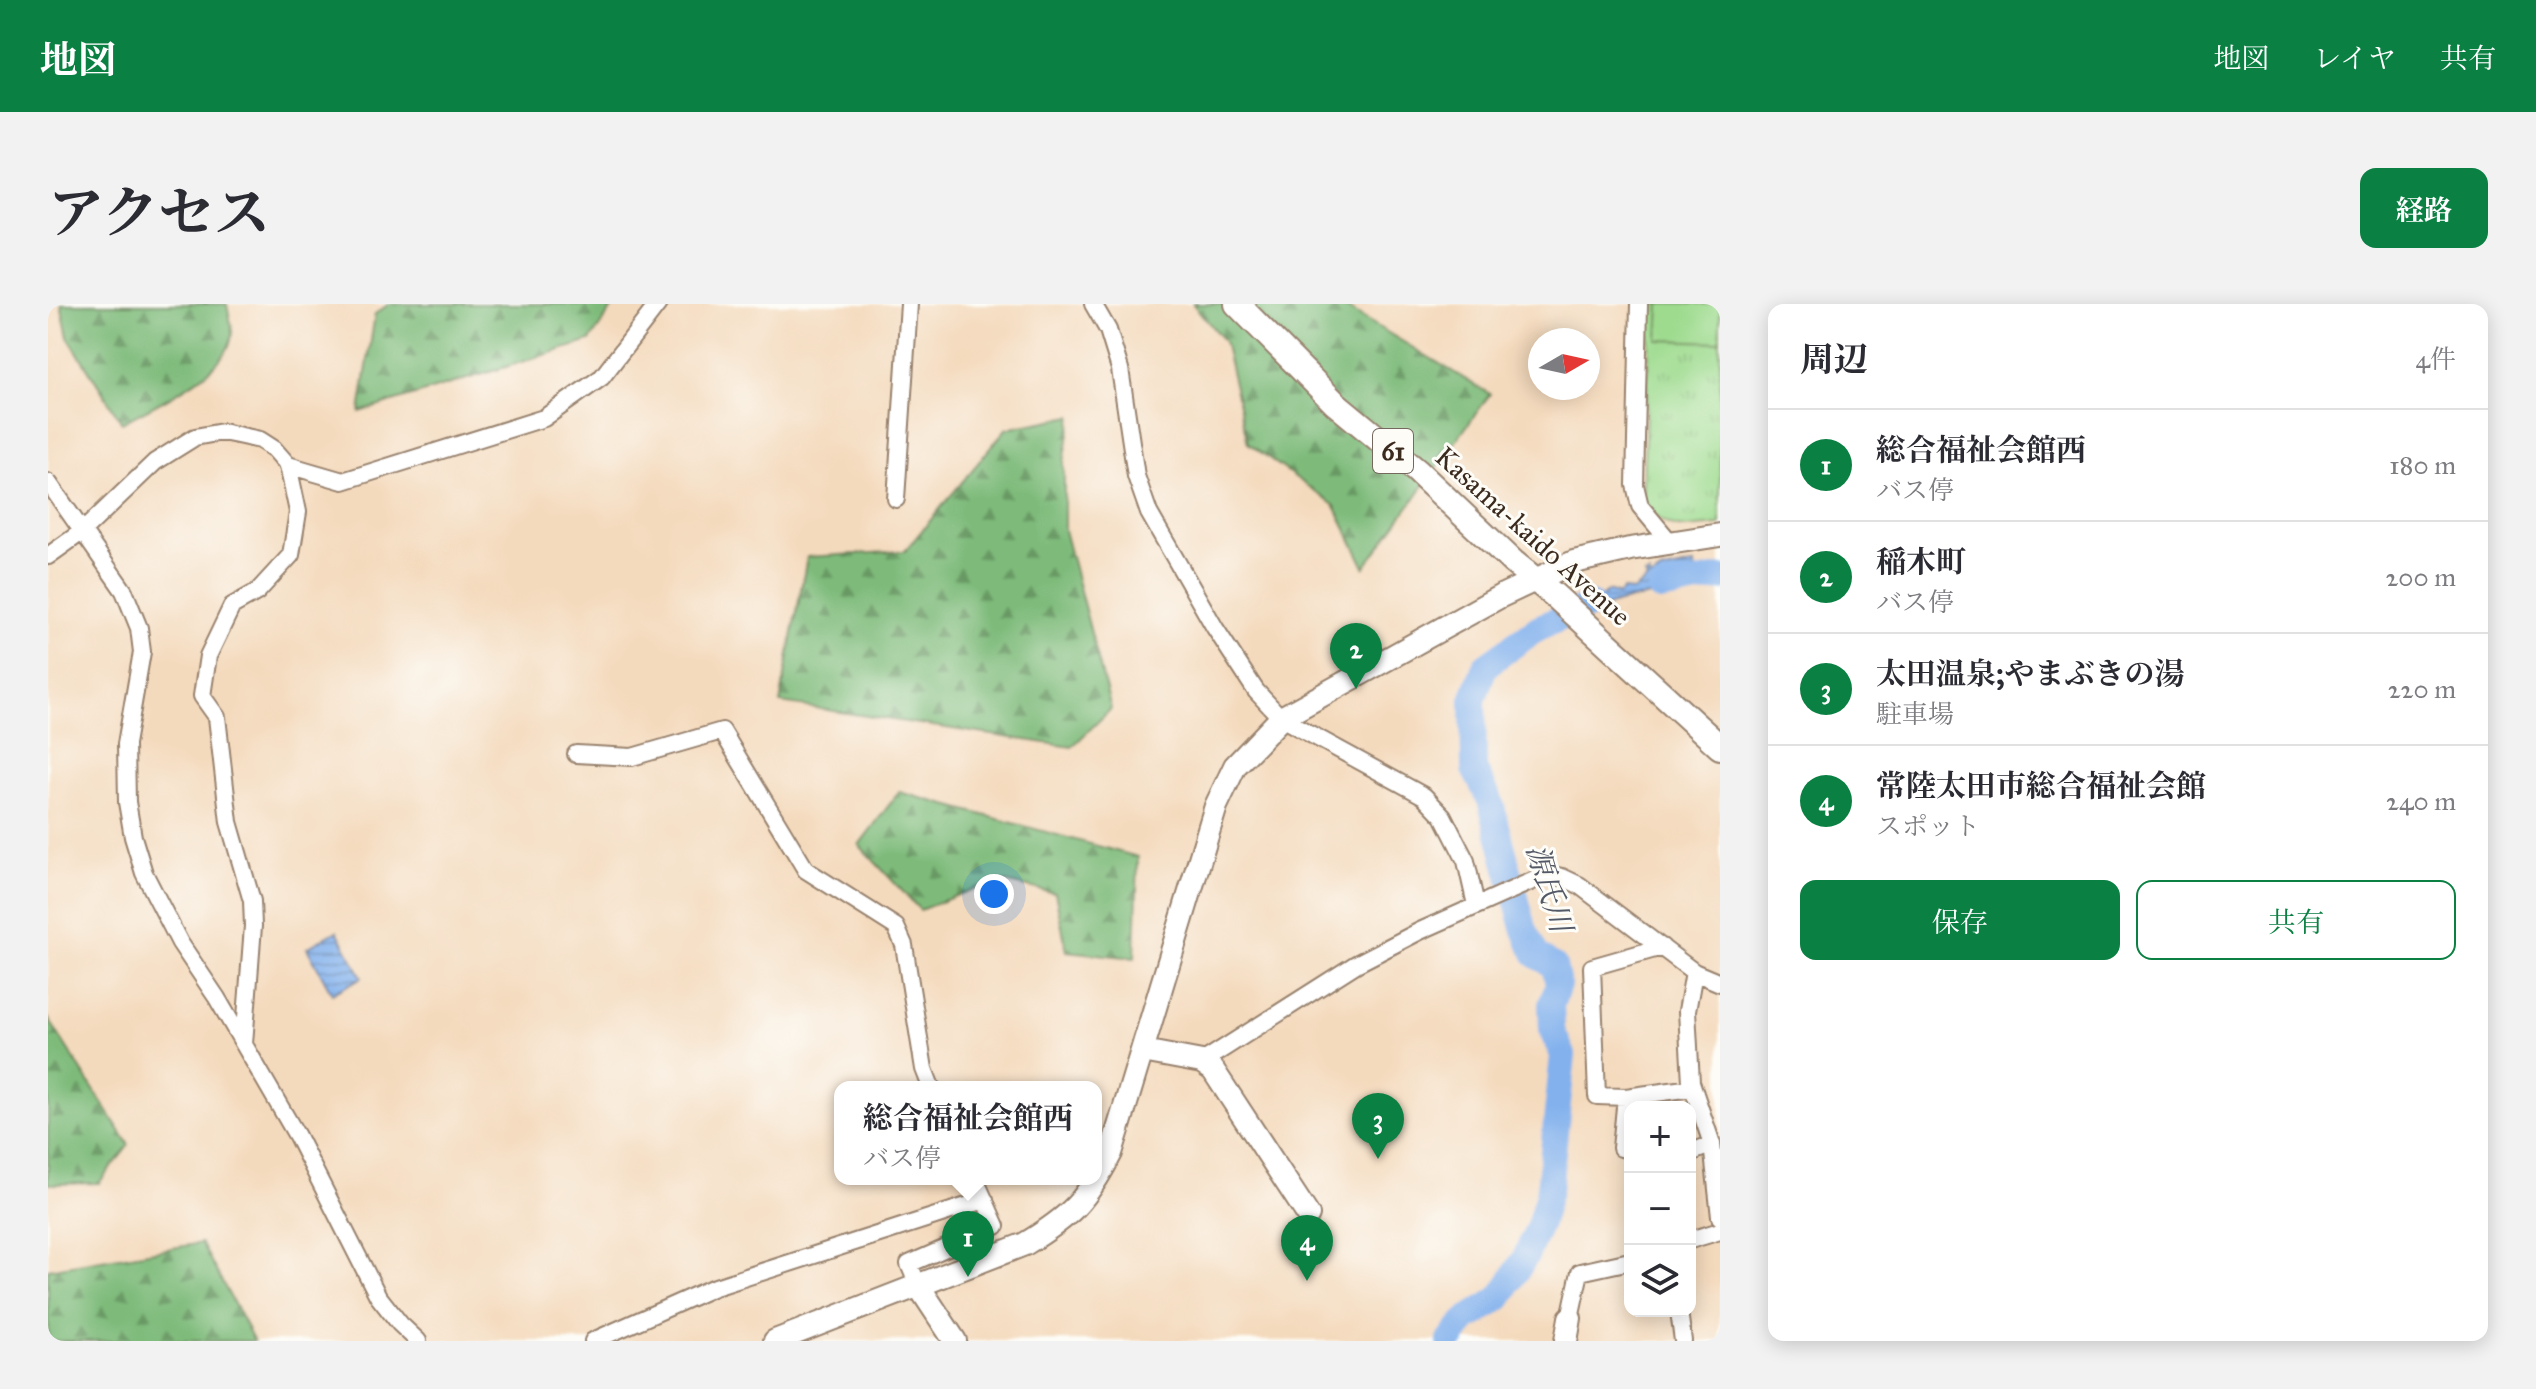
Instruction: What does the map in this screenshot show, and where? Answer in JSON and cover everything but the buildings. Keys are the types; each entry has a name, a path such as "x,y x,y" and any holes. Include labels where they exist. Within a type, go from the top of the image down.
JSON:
{"main road":[{"name":"Kasama-kaido Avenue","path":"1237,304 1335,403 1417,471 1503,554 1554,595 1720,747"}],"street":[{"path":"288,465 343,481 544,418 602,377 658,304"},
{"path":"896,499 909,304"},
{"path":"1093,304 1108,330 1120,369 1136,476 1149,513 1215,628 1256,691 1281,718 1424,796 1443,816 1482,902"},
{"path":"1639,304 1635,485 1640,506 1670,542"},
{"path":"48,556 83,531 155,462 195,437 222,432 260,440 274,449 288,465 298,512 291,555 257,592 232,606 208,656 202,696 217,717 229,822 252,901 244,1044"},
{"path":"48,482 124,591 139,628 142,652 126,744 127,802 144,873 180,943 217,998 297,1136 378,1296 418,1341"},
{"path":"1102,1170 1111,1153 1143,1051 1216,806 1235,766 1281,718 1535,579 1574,562 1720,535"},
{"path":"576,754 632,757 722,731 806,870 896,927 904,945 922,1058 929,1081"},
{"path":"1202,1062 1356,964 1482,902 1548,874 1579,885 1694,972 1720,983"},
{"path":"1662,947 1592,967 1597,1096 1626,1097 1692,1088"},
{"path":"1694,972 1687,1011 1692,1088 1712,1144 1720,1217"},
{"path":"1143,1051 1202,1062 1213,1070 1308,1215"},
{"path":"1626,1097 1626,1101"},
{"path":"1624,1117 1621,1148 1624,1149"},
{"path":"1696,1151 1712,1144"},
{"path":"955,1341 918,1285 909,1264 996,1226 978,1185"},
{"path":"775,1341 1025,1244 1075,1210 1094,1185"},
{"path":"593,1341 712,1288 985,1200"},
{"path":"1696,1238 1720,1231"},
{"path":"1566,1341 1580,1272 1624,1262"},
{"path":"1680,1317 1683,1341"}],"green space":[{"path":"61,304 227,304 232,335 217,363 203,375 169,398 122,423 68,337"},
{"path":"389,304 615,304 590,341 360,412 375,314"},
{"path":"1193,304 1340,304 1490,394 1365,567 1335,506 1248,443 1224,341"},
{"path":"1651,304 1720,304 1720,525 1670,525 1642,505"},
{"path":"1660,304 1720,304 1720,342 1658,340"},
{"path":"1072,416 1064,462 1064,530 1111,709 1072,747 780,703 807,557 905,551 1006,429"},
{"path":"899,792 1138,857 1135,958 1067,951 1055,893 996,880 920,910 859,845"},
{"path":"48,1018 129,1145 99,1183 48,1184"},
{"path":"201,1243 254,1341 48,1341 48,1269"}],"water":[{"path":"1694,565 1697,589 1631,600 1592,612 1580,601 1598,600 1608,591 1618,595 1623,590 1633,591 1647,580 1645,576 1649,574 1651,579 1661,572"},
{"path":"337,931 362,977 332,994 307,948"}],"waterway":[{"name":"源氏川","path":"1660,589 1720,578"},
{"name":"源氏川","path":"1450,1341 1466,1320 1500,1298 1526,1256 1540,1223 1549,1190 1563,1055 1552,1030 1551,1005 1558,985 1554,966 1536,955 1524,928 1490,800 1474,769 1473,700 1485,666 1538,628 1591,605"}],"place":[{"name":"稲木町","path":"1356,689"},
{"name":"太田温泉;やまぶきの湯","path":"1378,1159"},
{"name":"総合福祉会館西","path":"968,1277"},
{"name":"常陸太田市総合福祉会館","path":"1307,1281"}]}
